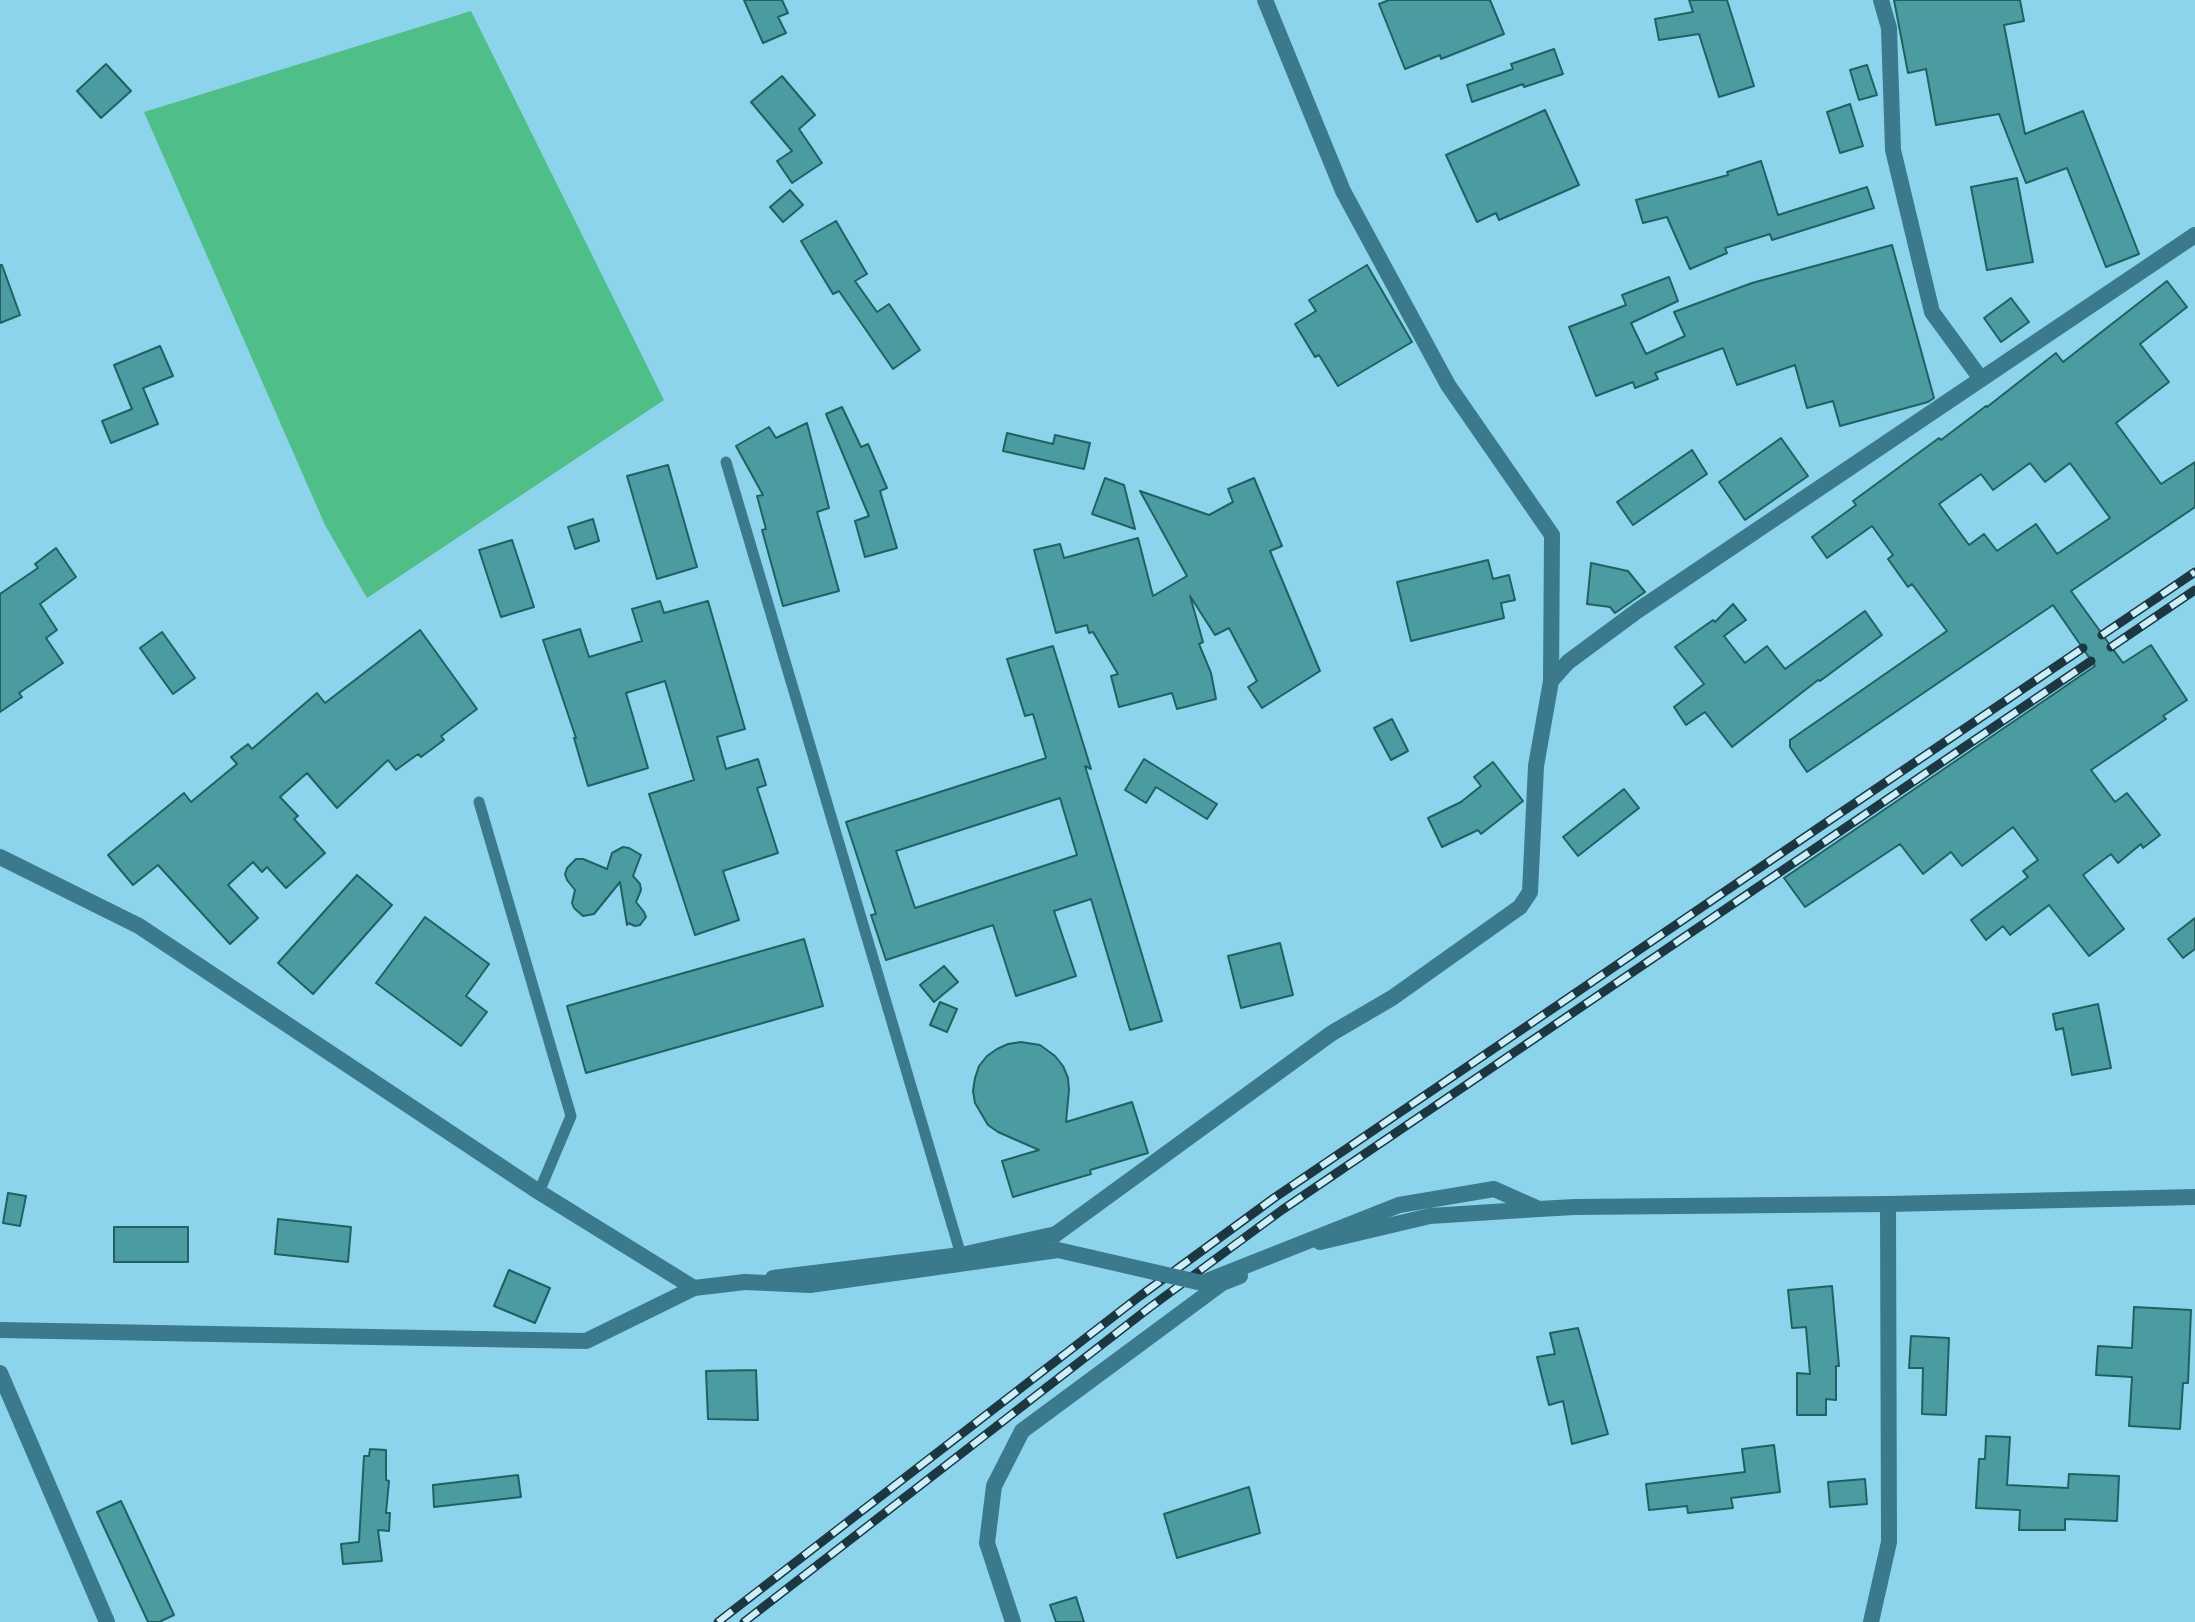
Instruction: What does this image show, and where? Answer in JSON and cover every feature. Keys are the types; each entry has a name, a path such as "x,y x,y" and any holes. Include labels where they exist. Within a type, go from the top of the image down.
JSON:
{"street":[{"path":"0,1330 586,1341 694,1288 961,1255 1056,1234 1332,1033 1392,998 1520,907 1530,892 1536,766 1551,681 1552,535 1448,385 1343,191 1265,0"},
{"path":"1881,0 1889,28 1893,150 1932,312 1981,379"},
{"path":"1551,681 1568,662 1637,611 2195,235"},
{"path":"0,857 139,926 539,1192 694,1288"},
{"path":"745,1282 810,1285 1058,1250 1202,1283 1399,1205 1494,1189 1539,1209"},
{"path":"1013,1622 987,1543 994,1486 1022,1431 1222,1283 1322,1241 1430,1216 1574,1207 2195,1197"},
{"path":"1871,1622 1889,1542 1888,1204"},
{"path":"0,1373 107,1622"}],"lane":[{"path":"726,462 961,1255"},
{"path":"479,802 571,1116 539,1192"}],"green space":[{"path":"471,11 664,400 367,598 325,525 144,112"}],"building":[{"path":"744,0 782,0 788,13 778,17 786,33 763,43"},
{"path":"1389,0 1490,0 1504,34 1441,59 1440,55 1405,69 1379,4"},
{"path":"1689,0 1727,0 1754,86 1719,97 1699,34 1659,40 1655,19 1693,12"},
{"path":"1894,0 2020,0 2024,21 2004,25 2025,134 2083,111 2139,254 2106,267 2067,168 2026,183 1999,114 1936,125 1926,69 1908,73"},
{"path":"1554,49 1563,74 1472,102 1467,85 1513,69 1511,64"},
{"path":"106,64 131,91 101,118 77,91"},
{"path":"1867,65 1877,95 1859,100 1850,70"},
{"path":"782,76 815,115 799,129 822,163 792,183 777,161 792,151 751,102"},
{"path":"1850,104 1863,146 1840,153 1827,112"},
{"path":"1545,110 1579,185 1499,220 1496,213 1477,222 1446,155"},
{"path":"1761,161 1778,215 1867,187 1874,208 1772,240 1770,234 1725,248 1727,253 1690,269 1667,217 1643,223 1636,200 1728,175 1727,172"},
{"path":"2017,178 2033,262 1987,270 1971,187"},
{"path":"790,190 803,205 783,222 770,207"},
{"path":"836,221 867,274 855,281 877,312 889,304 920,350 893,369 839,291 833,294 801,241"},
{"path":"1892,245 1934,398 1840,426 1833,401 1807,408 1795,365 1737,385 1723,348 1655,373 1658,379 1635,388 1633,382 1596,396 1569,327 1626,305 1622,295 1669,277 1678,301 1631,323 1646,354 1685,336 1674,312 1752,283"},
{"path":"0,265 20,315 0,323"},
{"path":"1367,265 1412,342 1338,386 1295,324 1316,311 1309,300"},
{"path":"2167,281 2187,307 2140,344 2169,382 2116,423 2161,484 2195,462 2195,507 2071,591 2123,663 2151,645 2187,700 2163,716 2166,719 2091,770 2115,802 2127,793 2160,835 2143,848 2141,844 2118,863 2111,854 2083,875 2124,929 2089,956 2049,905 2010,935 2003,926 1986,940 1971,920 2028,877 2023,871 2038,860 2013,827 1962,866 1951,852 1923,874 1900,844 1805,907 1784,878 2095,666 2053,605 1807,772 1790,747 1790,740 1947,631 1912,584 1908,587 1888,559 1893,555 1872,526 1827,558 1812,537 1856,505 1853,501 1987,407 2056,353 2063,362","holes":["2030,463 2045,482 2070,463 2110,518 2057,554 2036,524 1997,551 1984,534 1969,545 1939,504 1981,474 1993,490"]},
{"path":"2011,298 2029,322 2001,342 1984,318"},
{"path":"160,346 173,376 143,388 158,424 111,443 102,421 132,409 114,365"},
{"path":"842,407 861,447 868,444 887,488 880,491 897,548 865,557 855,521 869,516 826,414"},
{"path":"807,423 829,508 817,512 839,591 783,606 762,530 766,529 757,496 763,495 736,446 769,427 776,438"},
{"path":"1007,433 1053,444 1055,435 1090,443 1084,469 1003,451"},
{"path":"1781,438 1808,476 1745,520 1719,482"},
{"path":"1692,450 1707,474 1633,525 1617,502"},
{"path":"668,465 697,567 657,579 627,476"},
{"path":"1105,478 1124,485 1135,529 1092,514"},
{"path":"1254,478 1282,546 1270,551 1320,671 1262,708 1248,687 1257,681 1229,628 1215,635 1190,596 1203,642 1199,644 1211,673 1216,699 1177,709 1172,693 1119,707 1111,676 1118,674 1093,632 1089,633 1087,625 1056,633 1034,550 1060,544 1064,558 1138,538 1153,596 1187,576 1140,491 1209,515 1233,502 1228,489"},
{"path":"593,519 599,541 575,549 568,527"},
{"path":"512,540 534,607 501,617 479,550"},
{"path":"56,548 76,577 40,604 57,630 46,638 63,663 19,693 22,697 0,712 0,594 38,568 35,564"},
{"path":"1488,560 1493,579 1509,575 1515,600 1501,603 1504,618 1411,641 1397,582"},
{"path":"1591,563 1628,571 1645,592 1615,613 1610,607 1587,604"},
{"path":"660,601 664,613 708,601 745,729 717,737 726,769 758,759 766,785 757,788 778,853 723,871 739,920 695,935 649,794 694,780 665,681 626,693 648,768 588,786 576,738 543,640 580,629 589,657 642,641 632,609"},
{"path":"1733,604 1746,620 1724,636 1745,663 1767,646 1785,669 1865,611 1882,635 1732,747 1705,712 1686,725 1674,707 1704,684 1675,647 1713,620 1715,622"},
{"path":"420,630 477,709 441,736 444,740 421,757 418,754 396,770 388,760 337,808 307,773 280,797 298,816 294,819 325,853 286,888 267,867 262,872 253,862 228,885 258,918 230,944 158,865 133,885 108,855 184,793 191,802 237,764 231,757 248,744 252,749 317,693 325,703"},
{"path":"162,632 195,678 173,694 140,648"},
{"path":"1053,646 1091,769 1085,766 1162,1021 1130,1030 1091,899 1054,911 1076,976 1016,996 993,925 886,960 871,915 876,914 846,822 1046,758 1033,714 1025,716 1007,659","holes":["1060,798 1077,855 915,908 896,851"]},
{"path":"1392,719 1408,751 1391,760 1374,728"},
{"path":"1144,759 1217,804 1207,819 1156,787 1146,803 1125,790"},
{"path":"1493,762 1523,801 1481,834 1478,830 1442,847 1428,818 1461,802 1481,786 1474,777"},
{"path":"1624,789 1639,808 1578,856 1563,837"},
{"path":"623,847 641,855 633,876 641,890 636,902 646,917 635,926 627,925 620,882 594,914 583,916 574,908 575,890 565,874 576,859 607,869 612,853"},
{"path":"357,875 392,905 313,994 278,963"},
{"path":"425,917 489,964 466,996 487,1012 461,1046 376,983"},
{"path":"2195,918 2195,949 2183,958 2168,939"},
{"path":"804,939 823,1006 586,1073 567,1006"},
{"path":"1280,943 1293,995 1241,1008 1228,956"},
{"path":"944,966 958,982 934,1002 920,985"},
{"path":"940,1002 957,1009 947,1032 930,1025"},
{"path":"2098,1004 2111,1068 2072,1075 2063,1028 2056,1030 2053,1014"},
{"path":"1021,1042 1040,1045 1063,1066 1069,1090 1066,1122 1132,1102 1148,1153 1013,1197 1002,1161 1039,1150 988,1125 975,1103 973,1091 979,1066 987,1056 1008,1044"},
{"path":"8,1193 26,1196 20,1226 3,1223"},
{"path":"278,1219 351,1227 348,1262 275,1254"},
{"path":"114,1227 188,1227 188,1262 114,1262"},
{"path":"509,1270 550,1288 535,1323 494,1306"},
{"path":"1832,1286 1839,1366 1836,1366 1836,1400 1826,1399 1826,1415 1797,1415 1797,1373 1810,1374 1806,1327 1792,1328 1788,1290"},
{"path":"2134,1307 2191,1310 2188,1383 2183,1383 2180,1429 2129,1426 2132,1377 2096,1375 2098,1346 2132,1348"},
{"path":"1578,1328 1608,1434 1572,1444 1563,1401 1549,1405 1537,1357 1555,1354 1550,1333"},
{"path":"1911,1336 1949,1338 1946,1415 1922,1414 1923,1368 1909,1368"},
{"path":"756,1370 758,1420 708,1419 706,1371"},
{"path":"1986,1436 2010,1437 2007,1485 2068,1488 2069,1474 2119,1476 2117,1521 2065,1519 2065,1530 2019,1530 2020,1510 1976,1508 1979,1459 1985,1459"},
{"path":"1774,1445 1780,1492 1731,1498 1733,1508 1688,1513 1687,1506 1649,1510 1646,1484 1745,1472 1742,1449"},
{"path":"370,1449 386,1450 386,1480 389,1481 386,1513 390,1513 389,1531 378,1530 382,1561 343,1564 341,1544 359,1542 364,1456 369,1456"},
{"path":"518,1475 521,1497 434,1507 433,1485"},
{"path":"1865,1479 1867,1504 1830,1507 1828,1482"},
{"path":"1249,1487 1260,1533 1177,1558 1164,1514"},
{"path":"121,1501 174,1615 159,1622 148,1622 97,1512"},
{"path":"1076,1597 1084,1622 1056,1622 1050,1605"}],"railway":[{"path":"2102,635 2195,572"},
{"path":"2111,647 2195,590"},
{"path":"718,1622 1140,1296 1274,1198 2083,648"},
{"path":"744,1622 1149,1308 1282,1210 2091,661"}]}
